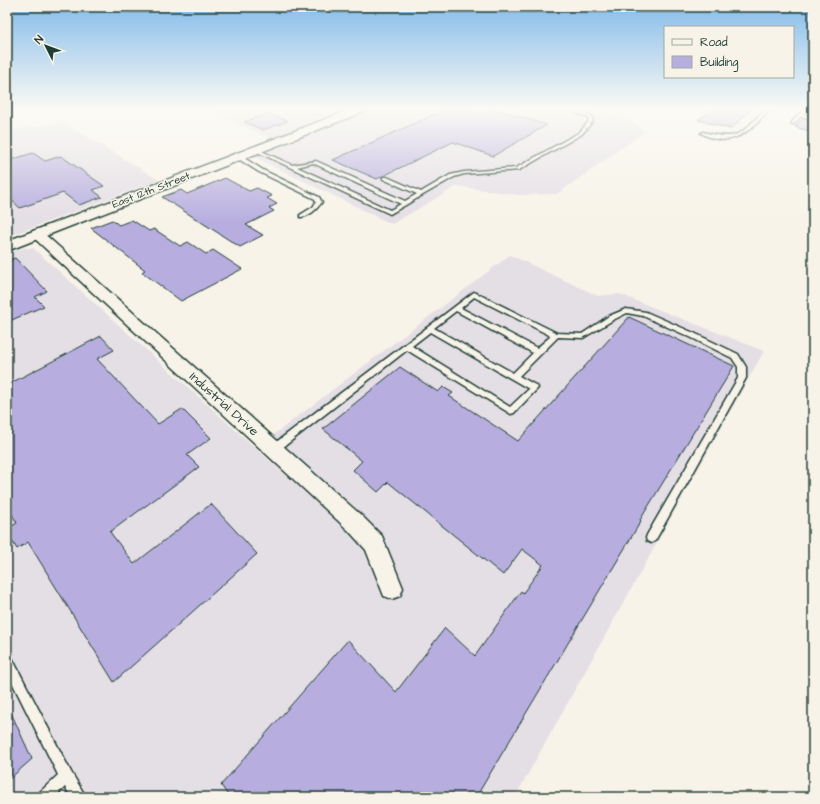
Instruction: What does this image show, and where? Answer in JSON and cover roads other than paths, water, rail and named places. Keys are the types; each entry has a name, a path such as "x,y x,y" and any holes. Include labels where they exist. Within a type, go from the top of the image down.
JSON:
{"street":[{"name":"East 12th Street","path":"7,246 264,147"},
{"name":"Industrial Drive","path":"37,234 355,523 374,543 392,588"}],"lane":[{"path":"255,150 390,212 452,176 464,173 517,168 556,147"},
{"path":"239,157 261,171 317,198 319,202 318,205 302,216"},
{"path":"292,166 314,162 404,204"},
{"path":"385,178 421,194"},
{"path":"274,449 474,294 556,335 583,336 611,318 626,311 644,314 736,356 742,367 742,378 651,538"},
{"path":"456,308 538,352"},
{"path":"407,346 511,411 534,388 430,329"},
{"path":"515,376 556,335"},
{"path":"7,660 66,777 78,797"},
{"path":"45,797 66,777"}]}
